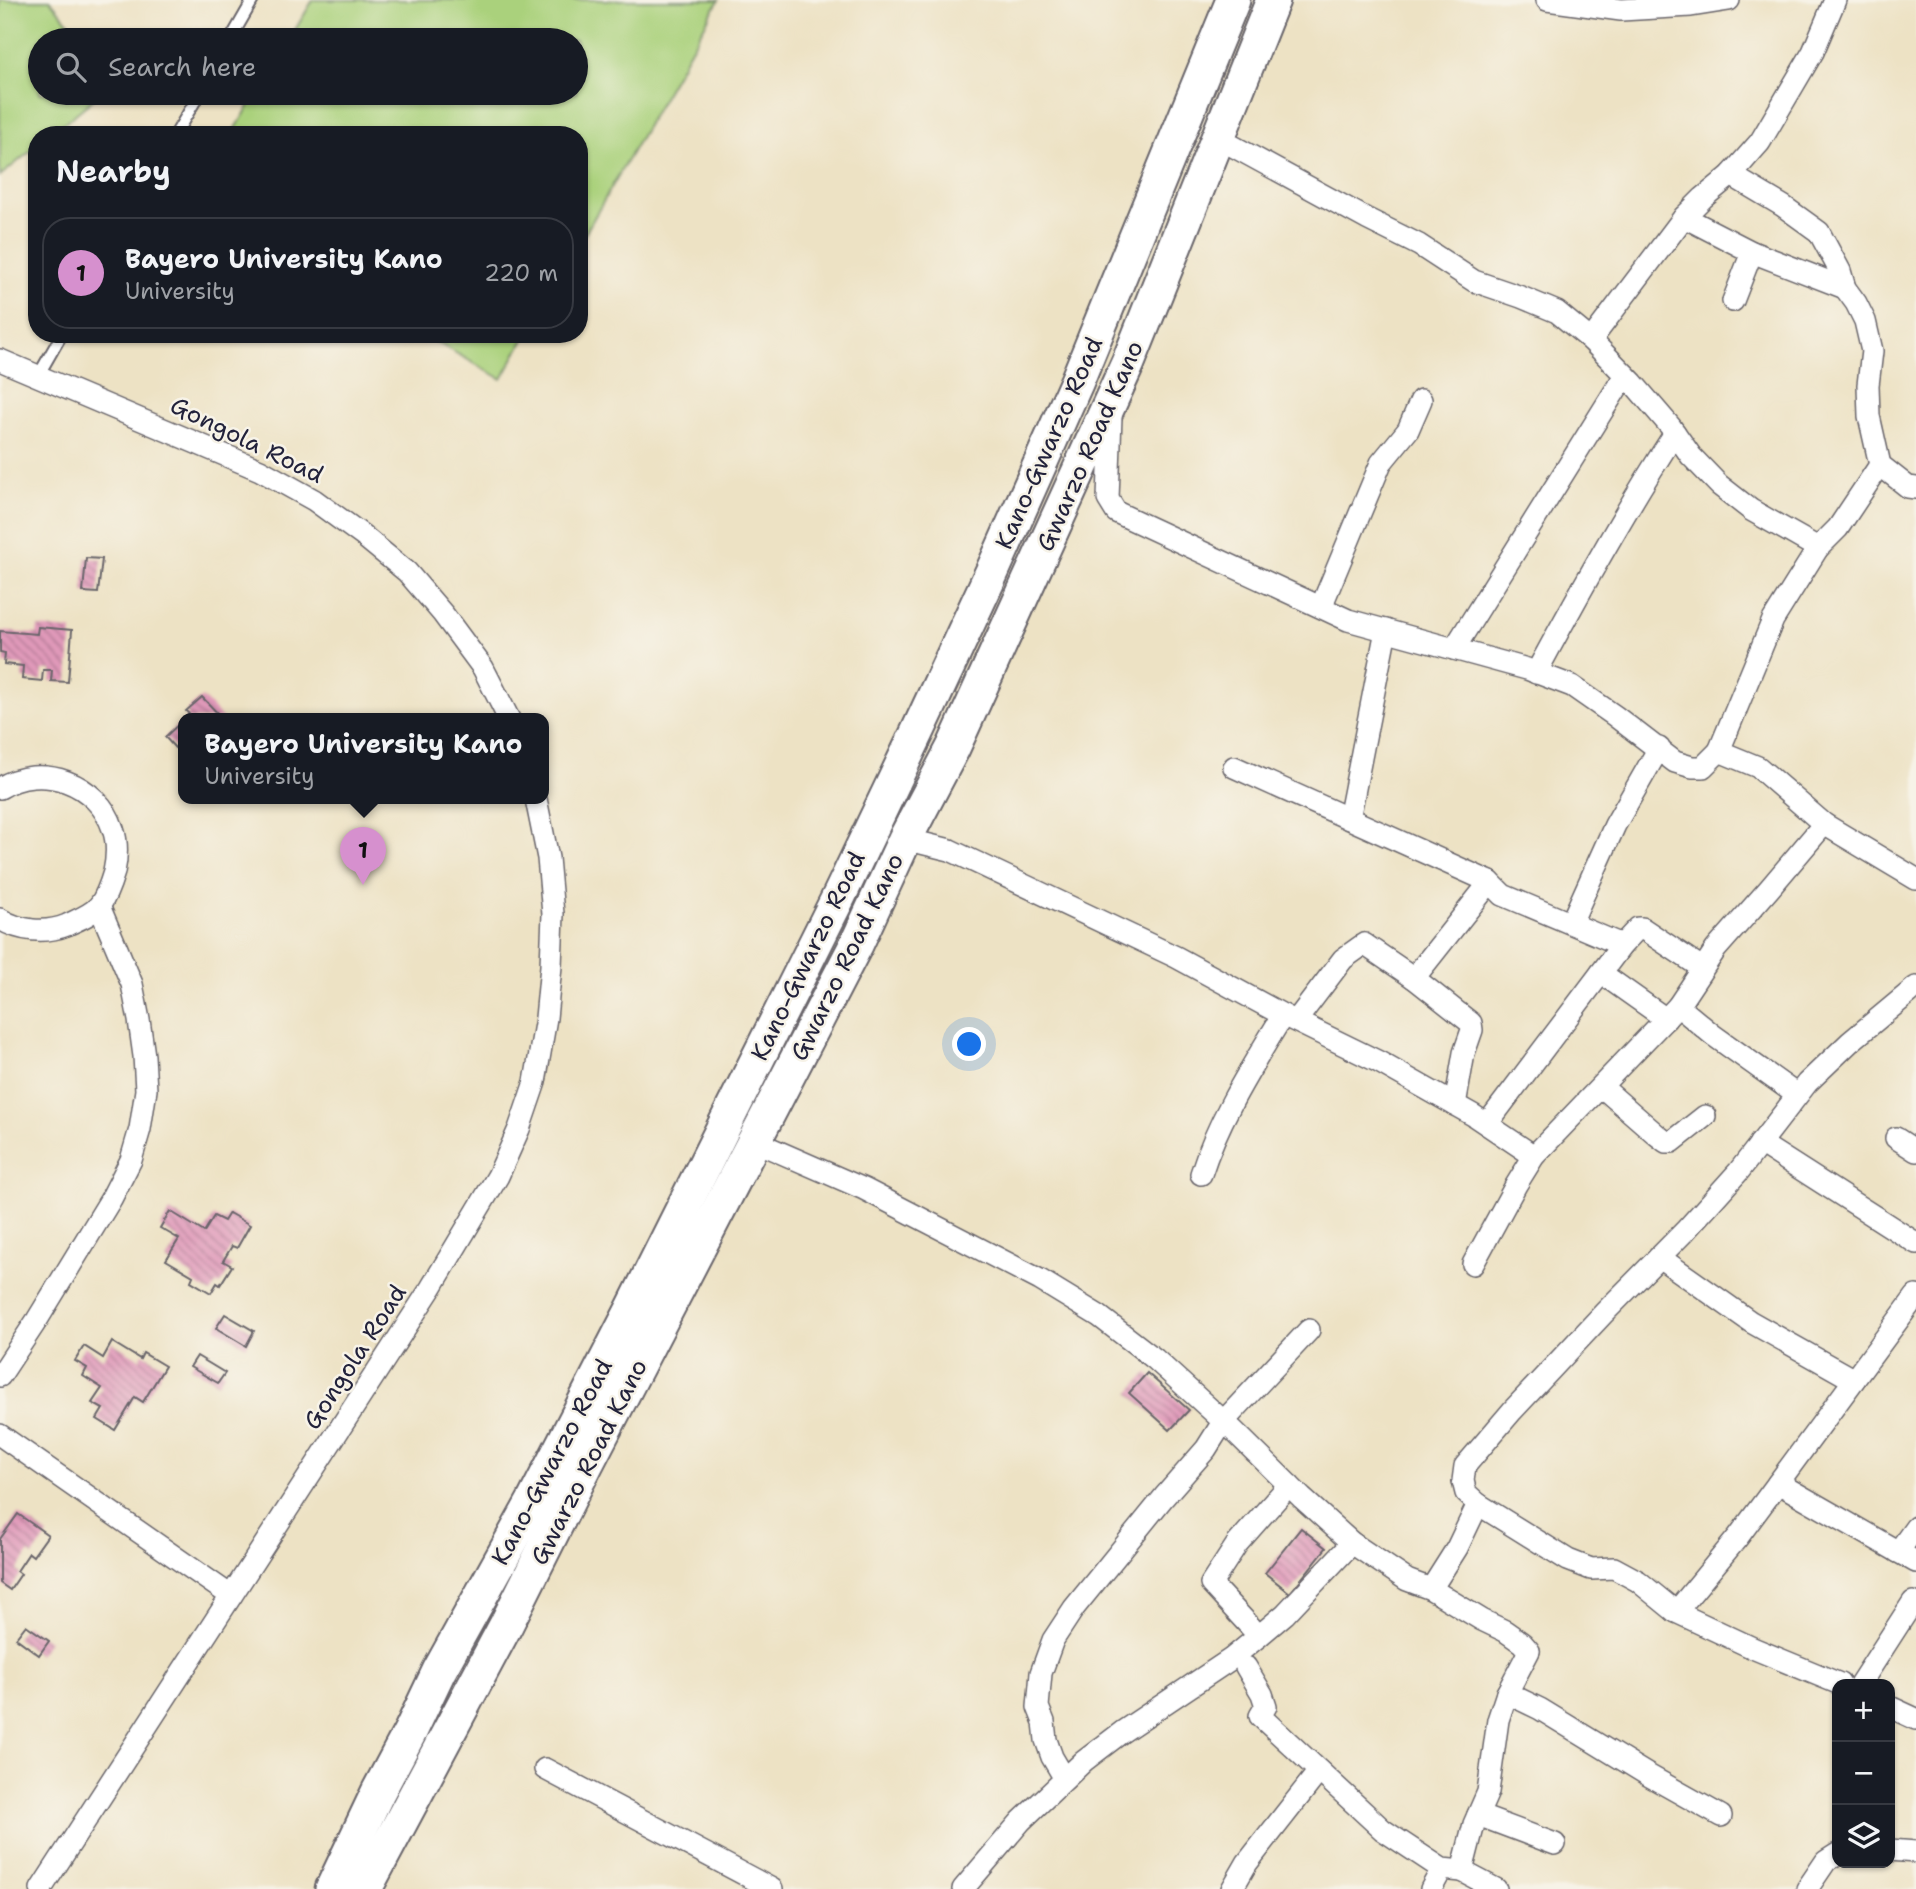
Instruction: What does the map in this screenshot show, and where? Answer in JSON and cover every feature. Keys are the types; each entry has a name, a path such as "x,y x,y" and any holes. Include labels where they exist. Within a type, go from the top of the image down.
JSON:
{"main road":[{"name":"Kano-Gwarzo Road","path":"332,1889 439,1671 534,1500 639,1296 840,894 917,733 1077,381 1233,0"},
{"name":"Gwarzo Road Kano","path":"365,1889 506,1625 856,944 905,839 953,748 1112,400 1273,0"}],"street":[{"path":"1547,0 1621,10 1691,6 1729,0"},
{"path":"1591,340 1684,217 1731,175 1760,142 1813,52 1835,0"},
{"path":"1218,138 1419,245 1474,281 1557,312 1591,340 1625,375 1675,433 1691,456 1719,485 1751,510 1818,548"},
{"path":"1731,175 1783,206 1819,232 1840,271 1845,288 1865,321 1872,351 1868,385 1869,416 1880,464 1913,493"},
{"path":"1684,217 1752,252 1845,288"},
{"path":"1732,301 1752,252"},
{"name":"Gongola Road","path":"0,360 260,470 314,500 407,572 443,614 483,668 506,713"},
{"path":"1454,649 1625,375"},
{"path":"1112,400 1108,499 1116,512 1348,620 1536,673 1572,686 1675,762 1692,767 1703,767 1719,751 1773,621 1818,548 1838,528 1880,464"},
{"path":"1321,607 1381,463 1408,430 1421,400"},
{"path":"1536,673 1588,578 1675,433"},
{"path":"1349,820 1386,630"},
{"path":"1571,923 1615,825 1659,748"},
{"path":"1719,751 1758,767 1824,824 1916,880"},
{"path":"1234,767 1490,882 1503,895 1622,945"},
{"path":"0,788 9,782 34,776 60,778 83,789 102,807 114,830 117,856 112,881 99,906 79,919 57,929 33,930 9,925 0,919"},
{"name":"Gongola Road","path":"41,1889 464,1235 498,1176 519,1129 535,1082 546,1018 554,914 548,858 537,804"},
{"path":"1473,1264 1534,1156 1672,1013 1716,949 1824,824"},
{"path":"905,839 950,850 1176,957 1289,1018 1379,1062 1455,1105 1534,1156"},
{"path":"1414,978 1490,882"},
{"path":"0,1376 111,1199 131,1160 140,1129 146,1090 139,1020 132,984 99,906"},
{"path":"1486,1124 1622,945 1638,928 1642,928 1702,968"},
{"path":"1201,1174 1243,1081 1289,1018 1343,959 1364,944 1414,978 1471,1023 1472,1030 1464,1053 1455,1105"},
{"path":"1601,973 1713,1035 1797,1095"},
{"path":"1832,1681 1676,1612 1637,1581 1614,1568 1591,1569 1568,1560 1478,1504 1466,1493 1463,1481 1465,1466 1530,1391 1685,1231 1739,1171 1807,1083 1850,1042 1913,993"},
{"path":"1602,1087 1666,1142 1672,1142 1704,1116"},
{"path":"1896,1138 1916,1151"},
{"path":"754,1141 864,1189 1061,1292 1098,1316 1154,1359 1352,1542 1407,1580 1431,1589 1505,1631 1530,1651 1507,1693 1498,1720 1488,1792 1468,1843 1452,1870 1431,1889"},
{"path":"1760,1143 1916,1243"},
{"path":"1659,1257 1751,1322 1854,1380"},
{"path":"1676,1612 1738,1537 1916,1296"},
{"path":"1065,1780 1052,1757 1038,1707 1041,1673 1053,1640 1074,1608 1206,1449 1223,1422 1309,1330"},
{"path":"0,1435 231,1596"},
{"path":"1778,1483 1907,1557 1916,1527"},
{"path":"1259,1636 1211,1584 1237,1544 1289,1485"},
{"path":"1431,1589 1457,1548 1478,1504"},
{"path":"963,1889 1021,1821 1084,1761 1122,1732 1200,1681 1259,1636 1285,1614 1352,1542"},
{"path":"1863,1679 1913,1602"},
{"path":"1246,1667 1266,1706 1260,1716 1383,1830 1452,1870 1496,1889"},
{"path":"1507,1693 1721,1816"},
{"path":"1895,1709 1916,1719"},
{"path":"545,1769 772,1889"},
{"path":"1232,1889 1247,1863 1319,1771"},
{"path":"1478,1815 1555,1844"},
{"path":"1895,1850 1916,1852"},
{"path":"1807,1889 1826,1861 1832,1857"}],"lane":[{"path":"237,28 253,0"},
{"path":"181,126 193,105"},
{"path":"38,376 57,343"}],"green space":[{"path":"0,0 50,0 73,28 28,28 28,105 86,105 61,126 28,126 28,153 0,176"},
{"path":"313,0 719,0 588,228 588,126 237,126 250,105 588,105 588,28 296,28"},
{"path":"438,343 522,343 502,379"}],"building":[{"path":"86,558 102,559 98,593 83,592"},
{"path":"38,627 72,630 68,682 51,681 52,670 43,670 42,681 22,679 23,666 4,664 5,653 0,652 0,631 37,634"},
{"path":"202,697 217,713 188,713 186,711"},
{"path":"178,725 178,745 175,748 165,737"},
{"path":"170,1211 204,1232 214,1216 224,1221 229,1213 250,1225 237,1248 232,1246 223,1261 232,1266 220,1285 217,1283 211,1293 191,1281 193,1276 166,1260 179,1239 160,1228"},
{"path":"225,1314 254,1331 246,1346 216,1328"},
{"path":"112,1342 140,1359 143,1353 165,1366 143,1402 135,1397 115,1430 97,1419 103,1409 92,1403 102,1388 83,1376 87,1368 75,1361 84,1346 103,1358"},
{"path":"197,1356 225,1373 218,1383 190,1367"},
{"path":"1147,1373 1189,1410 1170,1430 1129,1393"},
{"path":"18,1514 48,1535 33,1556 29,1553 17,1571 21,1574 10,1590 0,1583 0,1539"},
{"path":"1301,1528 1326,1548 1290,1593 1265,1573"},
{"path":"26,1625 49,1641 39,1655 16,1638"}],"place":[{"name":"Bayero University Kano","path":"363,885"}]}
